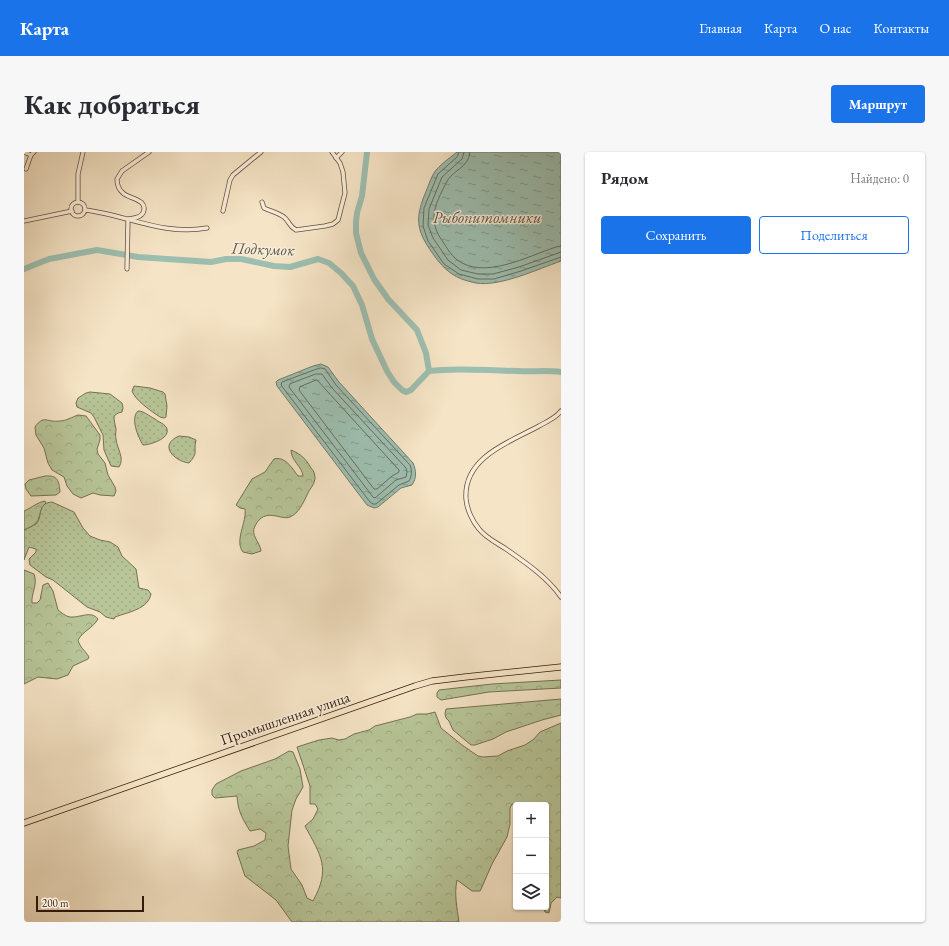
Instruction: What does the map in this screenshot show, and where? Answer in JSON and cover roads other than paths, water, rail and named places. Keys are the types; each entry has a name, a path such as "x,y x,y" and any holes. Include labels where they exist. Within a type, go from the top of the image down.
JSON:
{"main road":[{"name":"Промышленная улица","path":"24,823 414,686 465,677 561,667"}],"street":[{"path":"24,152 32,153 26,169"},
{"path":"78,202 78,174 83,152"},
{"path":"128,219 138,218 144,210 143,204 140,201 122,193 117,184 117,178 122,171 149,152"},
{"path":"223,211 230,180 233,175 261,152"},
{"path":"262,202 264,208 282,216 286,219 290,227 296,230 317,228 333,224 338,220 345,193 343,172 340,163 332,152"},
{"path":"336,158 342,152"},
{"path":"78,202 83,204 85,210"},
{"path":"78,202 72,205 74,215 79,216 83,214 85,210"},
{"path":"85,210 128,219 142,224 177,230 207,228"},
{"path":"24,221 72,211"},
{"path":"126,269 128,219"},
{"path":"561,410 542,425 499,447 487,456 473,470 467,486 466,495 470,513 480,530 543,576 561,597"}],"water":[{"name":"Рыбопитомники","path":"457,152 561,152 561,261 507,280 486,284 476,283 456,277 446,270 433,254 423,237 420,230 419,215 420,207 434,173 442,164"},
{"path":"321,364 328,367 339,382 413,463 415,468 415,480 412,485 401,488 378,507 374,508 367,505 277,386 276,382 278,380"}],"waterway":[{"path":"367,152 362,196 356,222 356,233 361,253 374,279 388,299 417,330 426,353 429,371"},
{"name":"Подкумок","path":"24,269 49,259 97,250 138,257 211,262 226,259 241,259 274,266 290,267 318,259 329,263 353,286 362,305 372,339 387,371 394,382 406,392 411,390 429,371 462,369 561,372"}]}
